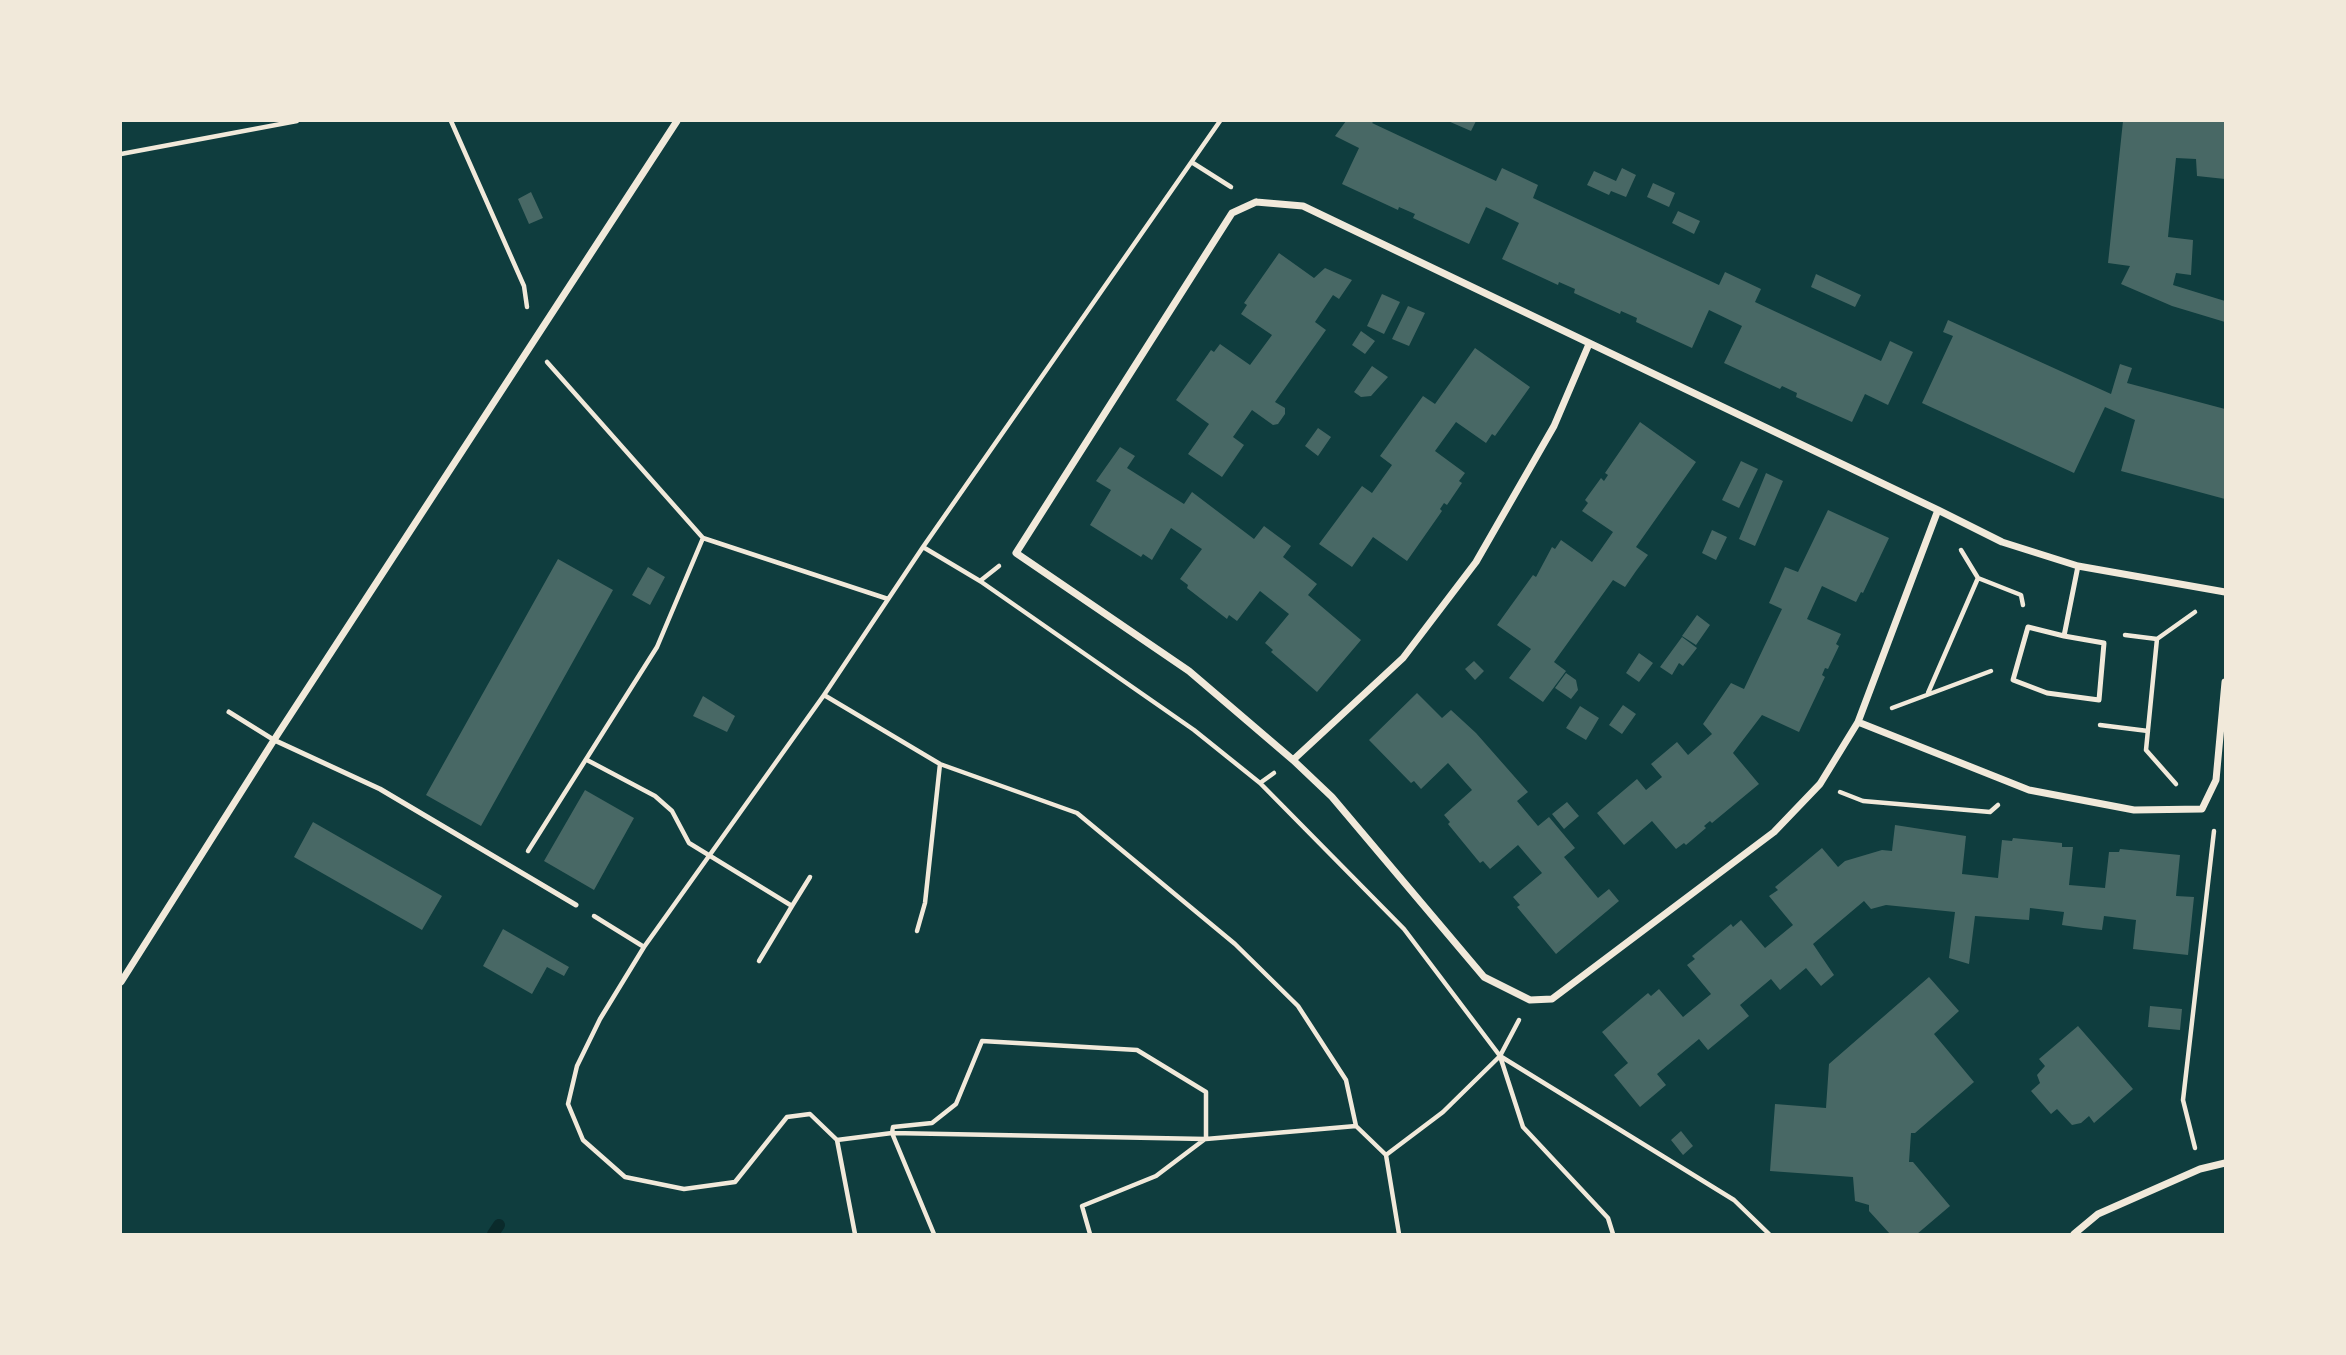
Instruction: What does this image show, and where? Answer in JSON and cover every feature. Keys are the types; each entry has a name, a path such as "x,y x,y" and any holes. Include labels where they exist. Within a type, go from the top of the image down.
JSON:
{"street":[{"path":"121,982 274,740 677,121"},
{"path":"1938,510 1858,722 1820,785 1774,832 1552,999 1530,1000 1484,977 1332,797 1293,760 1189,671 1016,553 1232,213 1256,202 1303,206 1938,510 2002,542 2078,566 2225,592"},
{"path":"1293,760 1403,658 1476,562 1554,426 1589,344"},
{"path":"1858,722 2018,785 2134,810 2202,809 2216,780 2225,682"},
{"path":"2074,1234 2098,1214 2200,1169 2225,1163"}],"lane":[{"path":"2064,636 2078,566"},
{"path":"2028,627 2104,643 2099,700 2047,693 2013,680 2028,627"},
{"path":"229,712 274,740 380,789 576,905"}],"path":[{"path":"121,154 297,121"},
{"path":"451,121 524,286 531,344 702,538 888,598"},
{"path":"855,1234 837,1140 810,1114 787,1117 735,1182 684,1189 625,1177 583,1140 568,1104 577,1066 600,1019 644,947 824,695 923,547 1220,121"},
{"path":"1193,163 1256,202"},
{"path":"1938,510 1978,578 2021,595 2028,627"},
{"path":"516,870 657,646 702,538"},
{"path":"923,547 980,581 1194,730 1260,783 1404,929 1500,1055 1523,1127 1608,1218 1613,1234"},
{"path":"1928,694 1978,578"},
{"path":"2104,643 2116,634 2157,639 2197,610 2202,588"},
{"path":"2157,639 2146,750 2181,790 2180,809"},
{"path":"1858,722 1989,670 2013,680"},
{"path":"824,695 940,764 1077,813 1235,944 1298,1006 1346,1080 1356,1126 1386,1155 1399,1234"},
{"path":"587,760 655,796 672,811 688,843 792,906"},
{"path":"917,931 925,903 940,764"},
{"path":"1820,785 1863,801 1990,812 2018,785"},
{"path":"2200,1169 2183,1100 2214,828 2202,809"},
{"path":"760,961 810,877"},
{"path":"576,905 644,947"},
{"path":"1386,1155 1443,1112 1500,1055 1530,1000"},
{"path":"934,1234 892,1133 893,1127 932,1123 956,1104 982,1041 1137,1050 1206,1091 1206,1139"},
{"path":"1500,1055 1734,1200 1769,1234"},
{"path":"837,1140 892,1133 1206,1139 1356,1126"},
{"path":"1090,1234 1082,1206 1156,1176 1206,1139"}],"building":[{"path":"1346,121 1374,121 1372,123 1496,181 1502,168 1538,185 1533,198 1719,285 1725,272 1761,289 1755,302 1881,361 1890,341 1913,352 1888,405 1865,394 1852,422 1796,397 1797,393 1782,386 1780,389 1724,363 1742,326 1709,310 1692,348 1636,322 1637,318 1621,311 1620,314 1574,293 1575,289 1559,282 1558,285 1502,259 1519,223 1486,207 1469,244 1413,218 1415,214 1399,207 1398,210 1342,184 1359,148 1335,136"},
{"path":"1448,121 1476,121 1471,131"},
{"path":"2123,121 2225,121 2225,179 2197,176 2196,159 2176,158 2168,237 2193,240 2191,275 2176,273 2173,285 2225,301 2225,322 2172,306 2121,284 2130,266 2108,263"},
{"path":"1622,168 1636,175 1626,197 1611,191 1609,195 1587,185 1594,171 1616,181"},
{"path":"1653,183 1675,193 1669,207 1647,197"},
{"path":"531,192 543,218 529,224 518,199"},
{"path":"1678,211 1700,221 1694,234 1672,223"},
{"path":"1279,253 1314,278 1325,268 1352,280 1339,299 1333,295 1315,322 1326,330 1275,402 1285,408 1285,414 1278,424 1273,425 1252,410 1233,437 1244,445 1222,477 1188,454 1209,424 1176,400 1211,350 1214,352 1220,344 1250,365 1272,335 1241,314 1247,305 1244,303"},
{"path":"1816,274 1861,295 1855,307 1811,287"},
{"path":"1382,294 1400,302 1384,334 1367,326"},
{"path":"1408,306 1425,313 1409,346 1392,339"},
{"path":"1948,320 2111,394 2120,364 2132,368 2127,383 2225,409 2225,499 2121,471 2135,420 2105,407 2074,473 1922,403 1953,336 1943,332"},
{"path":"1361,331 1375,341 1365,354 1352,345"},
{"path":"1475,348 1530,387 1495,436 1492,434 1486,443 1456,422 1435,451 1465,473 1459,481 1462,483 1447,505 1444,503 1440,509 1442,511 1407,561 1373,537 1352,567 1319,544 1362,486 1372,493 1392,465 1380,456 1423,396 1435,404"},
{"path":"1372,366 1388,377 1371,396 1361,397 1354,392"},
{"path":"1640,422 1696,462 1636,547 1648,555 1625,587 1613,580 1554,662 1566,671 1543,702 1509,678 1531,649 1497,625 1533,575 1536,577 1552,547 1555,549 1561,540 1592,562 1613,532 1582,511 1588,503 1585,500 1601,478 1604,481 1608,475 1605,473"},
{"path":"1318,428 1331,437 1318,456 1305,446"},
{"path":"1120,447 1135,456 1127,468 1184,504 1192,492 1254,539 1264,526 1291,546 1283,557 1317,584 1308,595 1361,640 1317,692 1271,652 1273,650 1265,643 1289,614 1260,591 1237,621 1229,615 1227,619 1187,588 1188,585 1180,579 1202,549 1171,528 1152,560 1143,554 1141,557 1090,525 1111,490 1096,481"},
{"path":"1741,461 1758,469 1739,508 1722,500"},
{"path":"1766,473 1783,481 1755,546 1739,539"},
{"path":"1828,510 1889,538 1856,602 1822,586 1807,619 1841,634 1836,644 1839,646 1828,669 1825,668 1822,675 1825,677 1799,732 1762,715 1733,753 1759,784 1712,823 1710,821 1704,826 1706,828 1686,845 1684,843 1676,849 1652,821 1624,845 1597,813 1637,779 1646,790 1662,777 1651,764 1677,742 1688,755 1712,734 1703,724 1731,683 1744,689 1782,609 1769,603 1785,567 1798,572"},
{"path":"1712,530 1727,537 1716,560 1702,553"},
{"path":"558,559 613,590 481,826 426,795"},
{"path":"648,567 665,577 650,605 632,595"},
{"path":"1697,615 1710,625 1696,645 1682,636"},
{"path":"1682,637 1697,648 1683,666 1679,663 1672,675 1660,667"},
{"path":"1639,653 1653,663 1639,682 1626,673"},
{"path":"1474,661 1484,671 1475,680 1465,669"},
{"path":"1566,673 1576,680 1578,690 1571,699 1555,688"},
{"path":"1417,693 1442,718 1451,710 1476,733 1528,792 1517,801 1538,826 1549,817 1575,848 1564,857 1598,898 1609,889 1619,901 1556,954 1517,907 1520,905 1513,897 1542,873 1518,845 1490,869 1483,861 1480,863 1448,824 1450,822 1444,815 1472,790 1448,763 1421,789 1414,781 1411,783 1369,740"},
{"path":"703,696 735,716 727,732 693,716"},
{"path":"1623,705 1636,714 1622,734 1609,725"},
{"path":"1580,706 1599,718 1586,740 1566,728"},
{"path":"585,790 634,818 594,890 544,861"},
{"path":"1567,802 1579,816 1564,829 1552,814"},
{"path":"313,822 442,896 422,930 294,857"},
{"path":"1895,825 1966,836 1962,874 1998,878 2002,840 2012,841 2013,838 2062,843 2062,847 2073,847 2069,885 2105,888 2109,852 2119,852 2120,849 2180,855 2176,896 2194,897 2188,955 2133,949 2136,920 2104,916 2102,930 2083,928 2062,925 2064,912 2030,908 2029,920 1975,916 1969,964 1949,958 1955,912 1886,905 1871,909 1864,901 1813,944 1834,975 1821,986 1806,968 1780,990 1771,979 1740,1005 1749,1016 1708,1050 1699,1039 1657,1074 1666,1085 1640,1107 1614,1075 1628,1063 1602,1032 1648,993 1651,996 1659,989 1683,1017 1711,994 1687,965 1695,959 1692,956 1731,924 1733,927 1741,920 1765,948 1793,925 1769,896 1778,890 1775,887 1822,848 1838,867 1845,861 1882,850 1892,851"},
{"path":"503,929 569,967 564,976 547,967 532,994 483,966"},
{"path":"1929,977 1959,1011 1934,1034 1974,1082 1915,1133 1911,1133 1909,1162 1913,1162 1950,1206 1917,1234 1890,1234 1869,1211 1869,1205 1855,1201 1853,1177 1770,1171 1775,1104 1826,1108 1829,1064"},
{"path":"2150,1006 2182,1009 2180,1030 2148,1027"},
{"path":"2078,1026 2133,1089 2094,1123 2089,1116 2081,1123 2072,1125 2057,1109 2051,1114 2031,1091 2040,1083 2037,1075 2045,1066 2039,1059"},
{"path":"1681,1131 1693,1146 1683,1155 1671,1140"}],"waterway":[{"path":"493,1234 499,1225"}]}
